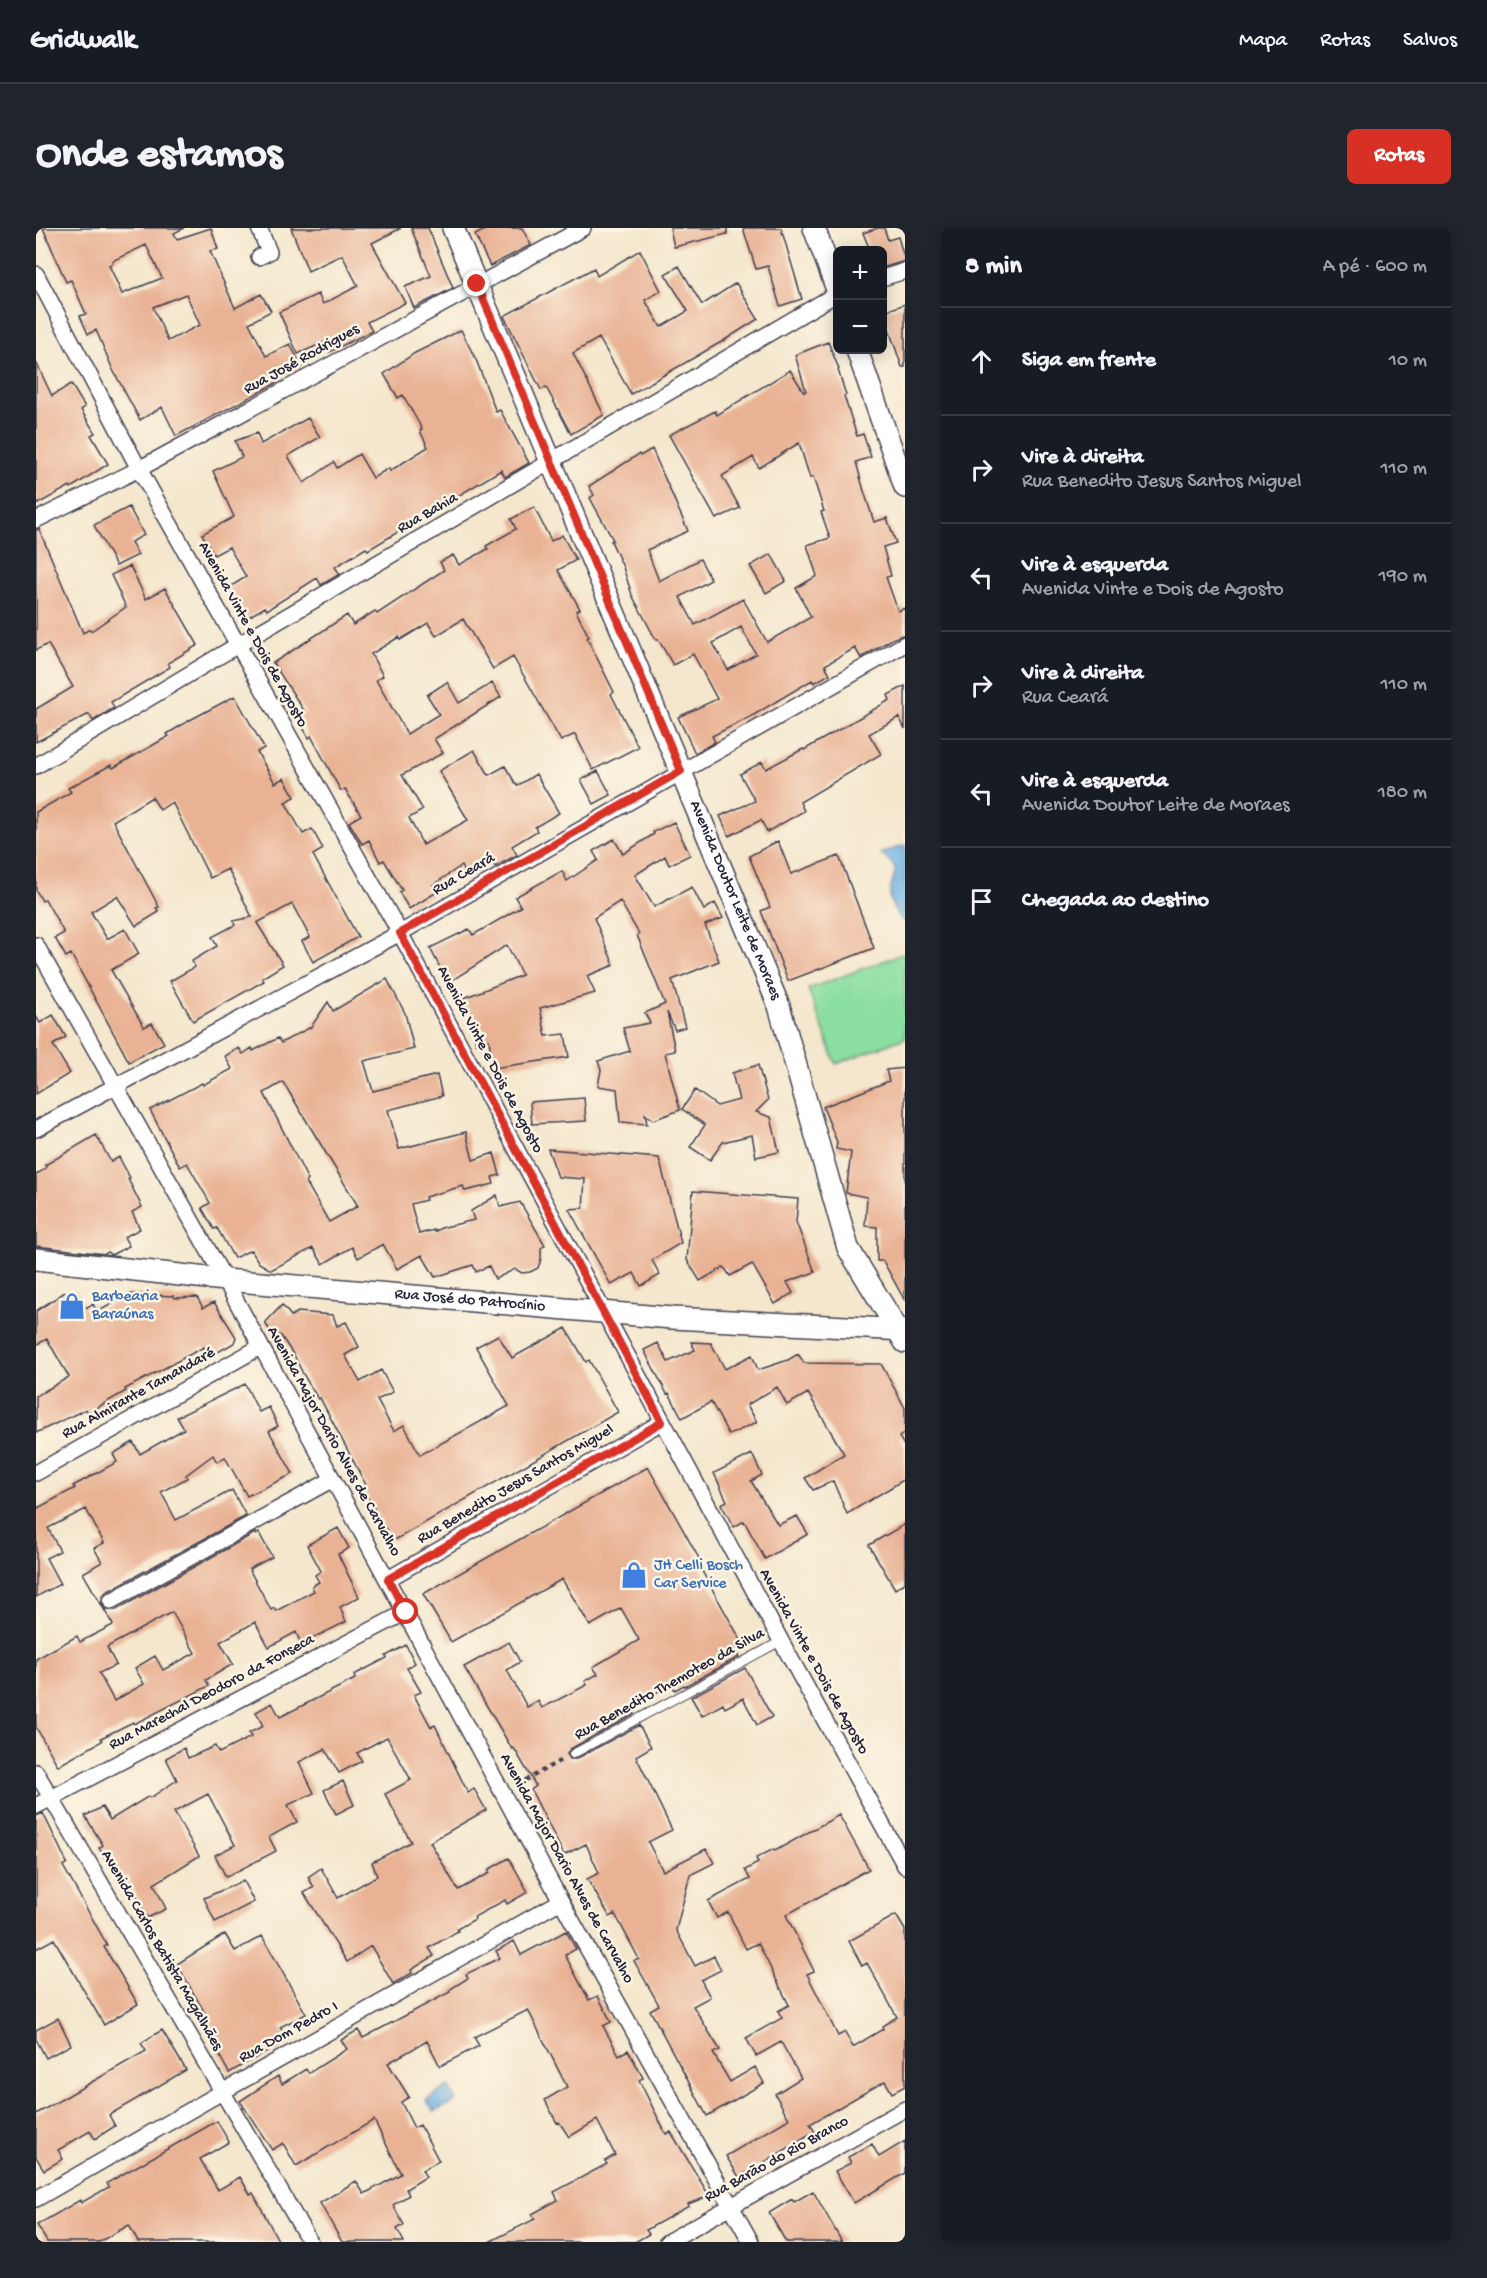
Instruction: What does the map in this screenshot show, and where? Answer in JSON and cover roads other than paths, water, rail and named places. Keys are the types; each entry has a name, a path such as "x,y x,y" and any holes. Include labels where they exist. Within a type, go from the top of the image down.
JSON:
{"street":[{"path":"259,228 269,252 259,257"},
{"name":"Avenida Doutor Leite de Moraes","path":"453,228 779,1006 848,1248 903,1334"},
{"name":"Rua José Rodrigues","path":"36,520 139,469 583,228"},
{"path":"814,228 833,282"},
{"path":"887,276 905,271"},
{"name":"Avenida Vinte e Dois de Agosto","path":"36,273 139,469 236,646 400,933 662,1422 905,1866"},
{"name":"Rua Bahia","path":"36,766 833,295"},
{"path":"858,354 905,487"},
{"name":"Rua Ceará","path":"36,1129 400,933 905,644"},
{"name":"Avenida Major Dario Alves de Carvalho","path":"36,945 225,1280 561,1901 752,2242"},
{"name":"Rua José do Patrocínio","path":"36,1259 225,1280 672,1318 903,1334"},
{"name":"Rua Almirante Tamandaré","path":"36,1473 260,1347"},
{"name":"Rua Benedito Jesus Santos Miguel","path":"388,1579 662,1422"},
{"path":"111,1601 333,1479"},
{"name":"Rua Marechal Deodoro da Fonseca","path":"36,1806 406,1612"},
{"name":"Avenida Carlos Batista Magalhães","path":"36,1772 310,2242"},
{"name":"Rua Dom Pedro I","path":"36,2199 561,1901"},
{"name":"Rua Barão do Rio Branco","path":"668,2242 905,2109"}],"lane":[{"name":"Rua Benedito Themoteo da Silva","path":"573,1754 781,1641"}],"water":[{"path":"905,845 904,923 894,910 890,897 895,868 880,854"},
{"path":"448,2086 456,2101 434,2112 426,2100"}],"place":[{"name":"Barbearia Baraúnas","path":"72,1306"},
{"name":"JH Celli Bosch Car Service","path":"634,1575"}]}
